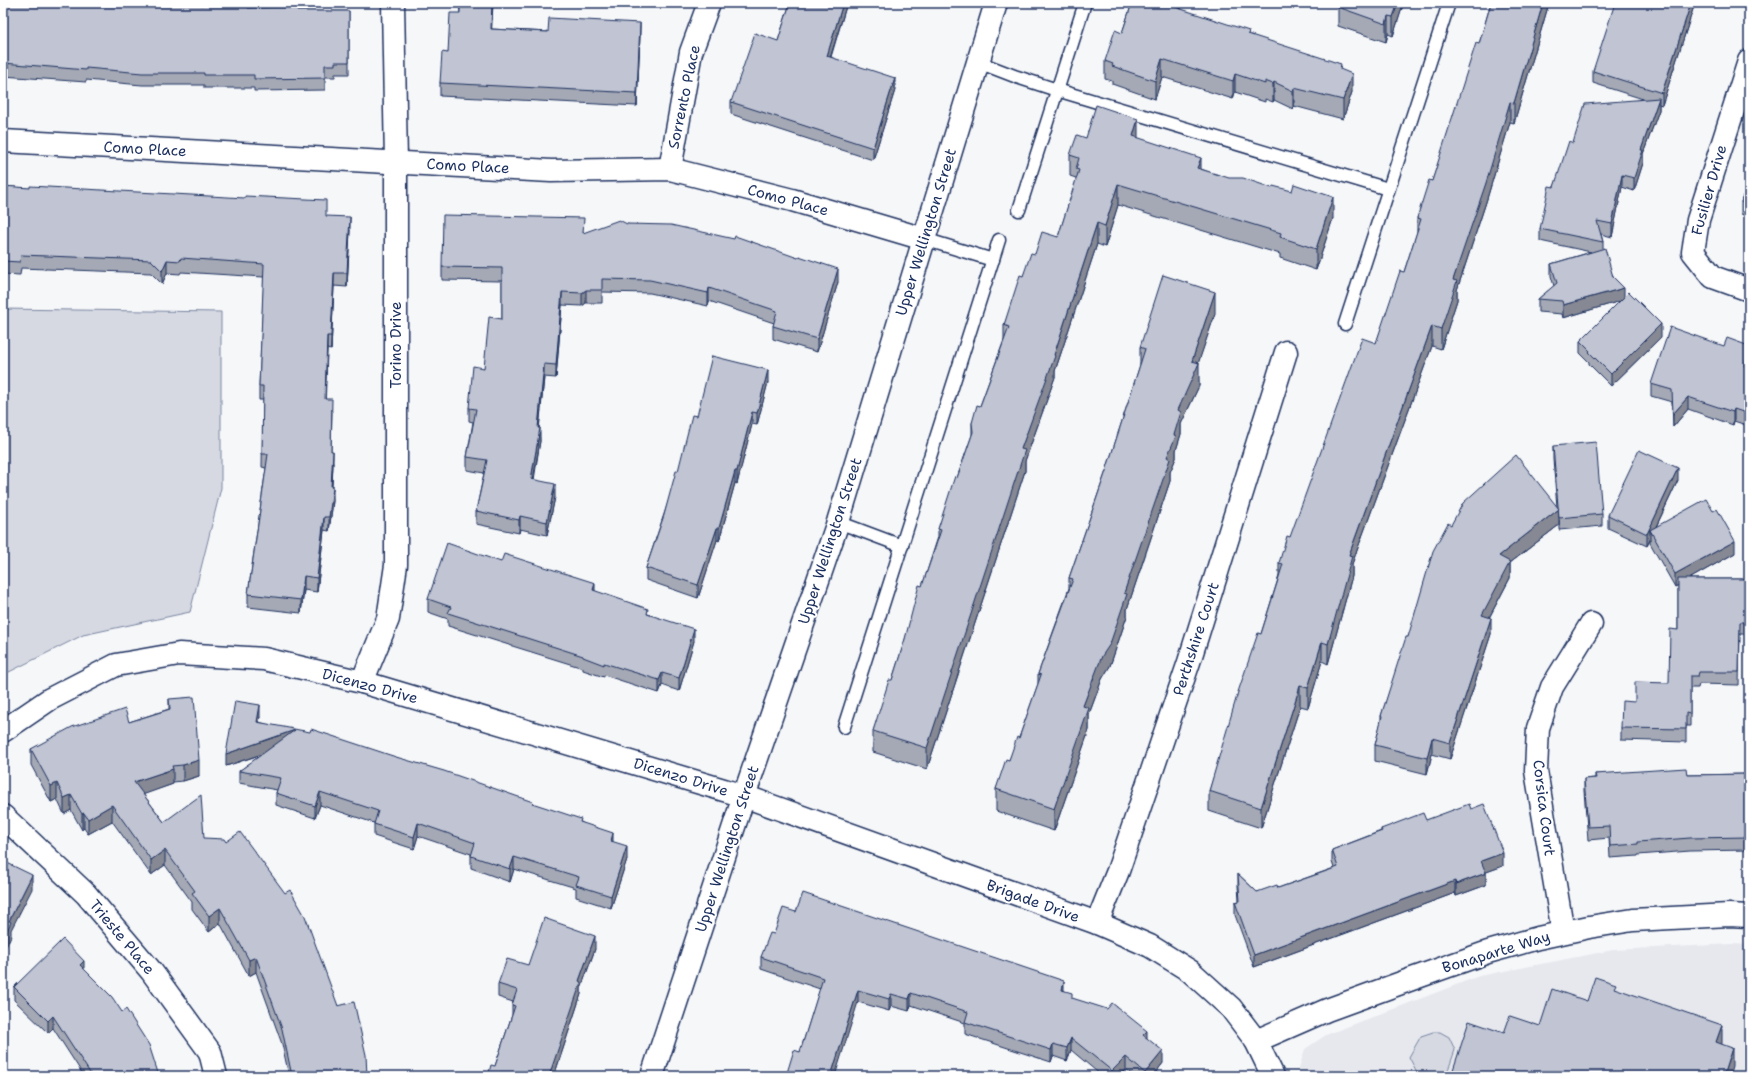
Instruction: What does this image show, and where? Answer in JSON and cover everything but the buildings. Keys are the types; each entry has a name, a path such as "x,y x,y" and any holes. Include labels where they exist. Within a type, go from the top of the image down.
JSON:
{"street":[{"name":"Torino Drive","path":"362,682 388,619 396,565 396,162 392,3"},
{"name":"Sorrento Place","path":"670,169 691,52 709,3"},
{"name":"Upper Wellington Street","path":"652,1076 744,796 838,522 996,3"},
{"name":"Fusilier Drive","path":"1749,60 1698,220 1692,252 1712,277 1749,290"},
{"name":"Como Place","path":"3,141 550,171 670,169 792,200 924,239"},
{"name":"Perthshire Court","path":"1097,923 1118,872 1189,662 1286,352"},
{"name":"Corsica Court","path":"1563,932 1536,771 1538,728 1552,687 1591,624"},
{"name":"Dicenzo Drive","path":"3,731 50,699 116,665 179,654 264,659 362,682 744,796"},
{"name":"Brigade Drive","path":"744,796 1097,923 1150,946 1190,971 1231,1008 1256,1041 1273,1076"},
{"name":"Trieste Place","path":"3,816 86,894 152,972 210,1052 216,1076"},
{"name":"Bonaparte Way","path":"1256,1041 1327,1010 1488,952 1563,932 1634,920 1729,915 1749,916"}],"lane":[{"path":"1019,210 1086,3"},
{"path":"1345,324 1449,3"},
{"path":"978,62 1057,90 1388,189"},
{"path":"924,239 993,260"},
{"path":"844,727 999,240"},
{"path":"838,522 902,546"}],"shaded area":[{"path":"3,309 221,312 221,488 190,612 83,635 3,675"},
{"path":"1733,944 1749,945 1749,1076 1300,1076 1298,1071 1305,1049 1326,1035 1479,976 1613,950"},
{"path":"1433,1032 1440,1032 1449,1037 1455,1050 1450,1066 1445,1074 1436,1076 1419,1076 1409,1057 1421,1036"}]}
